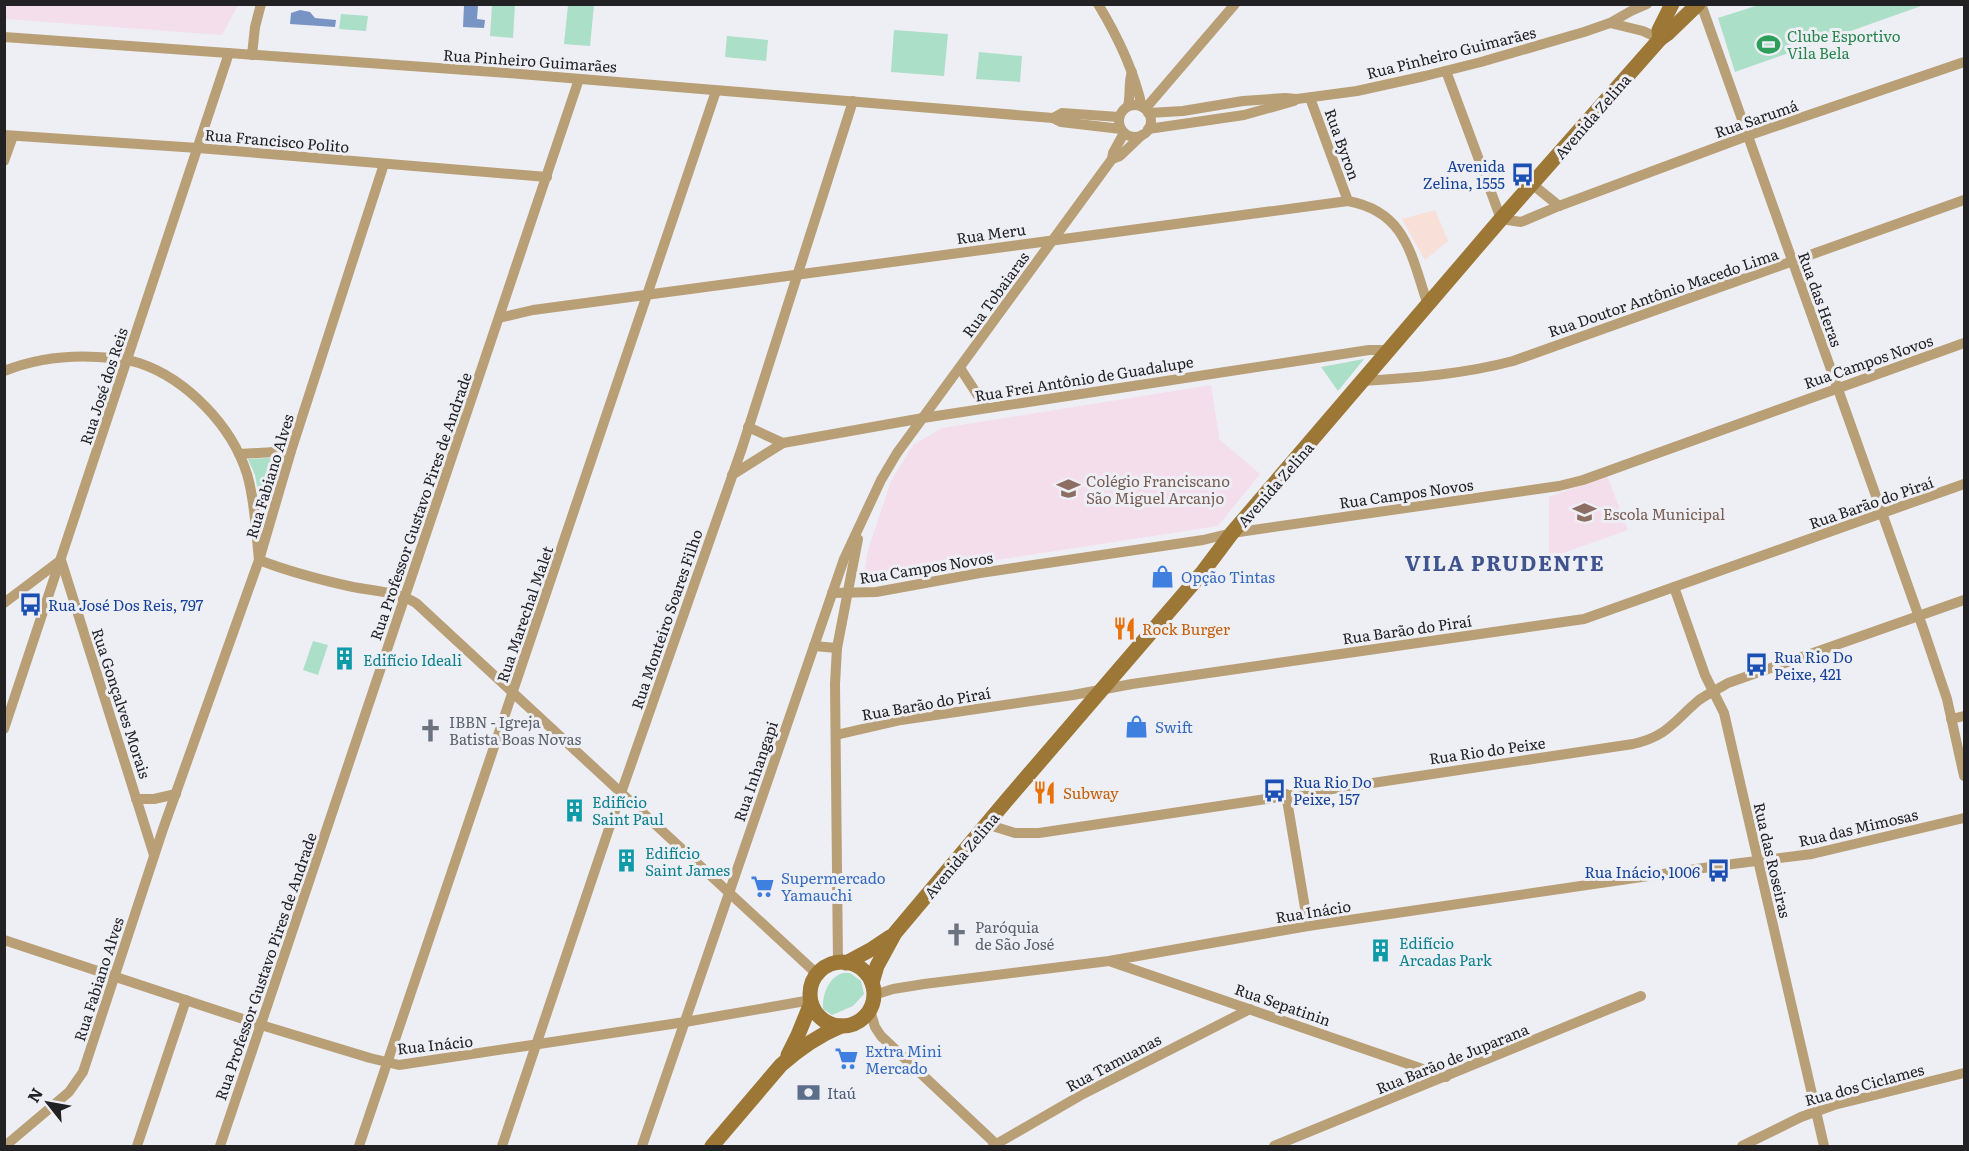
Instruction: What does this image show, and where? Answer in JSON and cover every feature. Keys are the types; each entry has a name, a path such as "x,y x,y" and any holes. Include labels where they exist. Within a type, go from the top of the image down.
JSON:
{"main road":[{"path":"1660,39 1659,30 1672,4"},
{"name":"Avenida Zelina","path":"873,989 877,966 895,933 986,824 1202,573 1232,532 1501,219 1660,39 1699,4"},
{"name":"Avenida Zelina","path":"842,963 872,949 895,933"},
{"path":"712,1146 781,1065 808,1042 841,1026 857,1022 870,1010 873,989 862,969 842,963 827,966 817,974 811,986 811,1001 798,1035 781,1065"},
{"path":"811,1001 820,1018 841,1026"}],"street":[{"path":"252,55 255,27 261,4"},
{"path":"1098,4 1117,36 1151,121 1145,132 1133,137 1122,131 1119,117 1121,112 1128,106 1138,105 1145,109"},
{"path":"1145,109 1235,4"},
{"name":"Rua Pinheiro Guimarães","path":"1145,109 1183,111 1243,101 1310,98 1357,91 1446,71 1610,23 1647,4"},
{"name":"Rua das Heras","path":"1699,4 1947,699 1965,776"},
{"path":"1610,23 1660,39"},
{"name":"Rua Pinheiro Guimarães","path":"4,37 853,101 1053,118 1060,122 1122,131"},
{"name":"Rua José dos Reis","path":"4,729 230,53"},
{"name":"Rua Sarumá","path":"1501,219 1521,222 1747,136 1965,62"},
{"path":"1446,71 1501,219"},
{"path":"1128,106 1131,94 1129,81 1132,72"},
{"name":"Rua Professor Gustavo Pires de Andrade","path":"220,1146 579,79"},
{"name":"Rua Marechal Malet","path":"359,1146 716,91"},
{"name":"Rua Byron","path":"1310,98 1348,201"},
{"name":"Rua Pinheiro Guimarães","path":"1145,132 1244,115 1297,99"},
{"name":"Rua Monteiro Soares Filho","path":"502,1146 621,793 748,428 853,101"},
{"name":"Rua Pinheiro Guimarães","path":"1053,118 1062,113 1119,117"},
{"name":"Rua Tobaiaras","path":"923,418 1112,159 1122,131"},
{"name":"Rua Tobaiaras","path":"1112,159 1120,156 1145,132"},
{"path":"4,161 9,135"},
{"name":"Rua Francisco Polito","path":"9,135 547,177"},
{"name":"Rua Fabiano Alves","path":"5,1146 69,1092 83,1072 154,856 259,560 291,451 384,164"},
{"path":"1533,184 1559,206"},
{"name":"Rua Doutor Antônio Macedo Lima","path":"1363,381 1477,369 1505,363 1965,200"},
{"name":"Rua Meru","path":"499,318 533,310 647,294 1348,201 1372,208 1385,216 1402,232 1428,305"},
{"name":"Rua Campos Novos","path":"832,593 876,592 980,573 1203,540 1232,532 1559,486 1583,480 1836,387 1965,343"},
{"name":"Rua Frei Antônio de Guadalupe","path":"732,475 783,443 923,418 1207,374 1366,351 1390,350"},
{"path":"4,371 54,358 77,356 127,360 161,372 188,392 209,411 226,432 239,454 252,496 259,560 332,582 405,596 432,616 817,974"},
{"path":"960,368 986,408"},
{"name":"Rua Inhangapi","path":"642,1146 844,559 881,480 923,418"},
{"path":"748,428 783,443"},
{"path":"239,454 291,451"},
{"name":"Rua Barão do Piraí","path":"837,735 901,720 1132,684 1584,619 1965,484"},
{"path":"842,963 835,684 837,648 861,525"},
{"path":"4,603 61,560"},
{"name":"Rua Gonçalves Morais","path":"61,560 154,856"},
{"name":"Rua das Roseiras","path":"1674,587 1705,675 1724,713 1824,1146"},
{"name":"Rua Rio do Peixe","path":"986,824 1015,833 1039,833 1648,741 1674,725 1713,691 1750,674 1965,600"},
{"path":"814,646 837,648"},
{"path":"1952,719 1965,716"},
{"path":"136,799 154,799 176,794"},
{"path":"1286,794 1308,926"},
{"name":"Rua das Mimosas","path":"1758,860 1812,854 1965,818"},
{"name":"Rua Inácio","path":"873,989 893,989 1109,961 1308,926 1758,860"},
{"name":"Rua Inácio","path":"4,940 261,1025 399,1065 811,1001"},
{"name":"Rua Sepatinin","path":"1109,961 1446,1077"},
{"name":"Rua Barão de Juparana","path":"1274,1146 1641,996"},
{"path":"137,1146 186,1000"},
{"name":"Rua Tamuanas","path":"996,1146 1083,1094 1250,1009"},
{"path":"870,1010 874,1027 881,1036 996,1146"},
{"name":"Rua dos Ciclames","path":"1742,1146 1801,1116 1816,1111 1965,1073"}],"shaded area":[{"path":"4,5 238,5 222,35 5,19"},
{"path":"1435,210 1448,241 1425,260 1402,219"},
{"name":"Colégio Franciscano São Miguel Arcanjo","path":"1211,385 1218,438 1260,474 1218,526 880,578 867,573 865,567 868,550 891,481 913,445 942,428"},
{"name":"Escola Municipal","path":"1607,476 1628,530 1549,558 1549,497"}],"green space":[{"name":"Clube Esportivo Vila Bela","path":"1762,4 1924,5 1735,72 1718,18"},
{"path":"492,5 515,5 513,38 490,36"},
{"path":"568,5 594,5 590,46 564,44"},
{"path":"341,14 368,16 366,31 339,29"},
{"path":"894,30 948,34 944,76 891,72"},
{"path":"727,36 768,40 766,61 725,57"},
{"path":"979,52 1022,56 1020,82 976,79"},
{"path":"1364,359 1338,391 1321,367"},
{"path":"282,457 262,512 255,475 248,459"},
{"path":"313,641 328,645 318,675 303,670"},
{"path":"843,973 850,973 861,981 864,994 853,1006 832,1015 823,1009 824,998 830,982"}],"water":[{"path":"464,5 478,5 477,19 485,20 484,28 463,27"},
{"path":"300,10 310,12 315,18 336,20 335,27 290,24 291,13"}],"place":[{"name":"Clube Esportivo Vila Bela","path":"1769,44"},
{"name":"Avenida Zelina, 1555","path":"1523,174"},
{"name":"Colégio Franciscano São Miguel Arcanjo","path":"1068,489"},
{"name":"Escola Municipal","path":"1585,513"},
{"name":"Opção Tintas","path":"1163,576"},
{"name":"Rua José Dos Reis, 797","path":"30,604"},
{"name":"Rock Burger","path":"1124,628"},
{"name":"Edifício Ideali","path":"345,659"},
{"name":"Rua Rio Do Peixe, 421","path":"1756,665"},
{"name":"Swift","path":"1137,726"},
{"name":"IBBN - Igreja Batista Boas Novas","path":"431,730"},
{"name":"Rua Rio Do Peixe, 157","path":"1275,790"},
{"name":"Subway","path":"1045,792"},
{"name":"Edifício Saint Paul","path":"574,810"},
{"name":"Edifício Saint James","path":"627,861"},
{"name":"Rua Inácio, 1006","path":"1718,871"},
{"name":"Supermercado Yamauchi","path":"763,886"},
{"name":"Paróquia de São José","path":"957,935"},
{"name":"Edifício Arcadas Park","path":"1381,951"},
{"name":"Extra Mini Mercado","path":"847,1059"},
{"name":"Itaú","path":"809,1092"}],"district":[{"name":"VILA PRUDENTE","path":"1505,561"}]}
